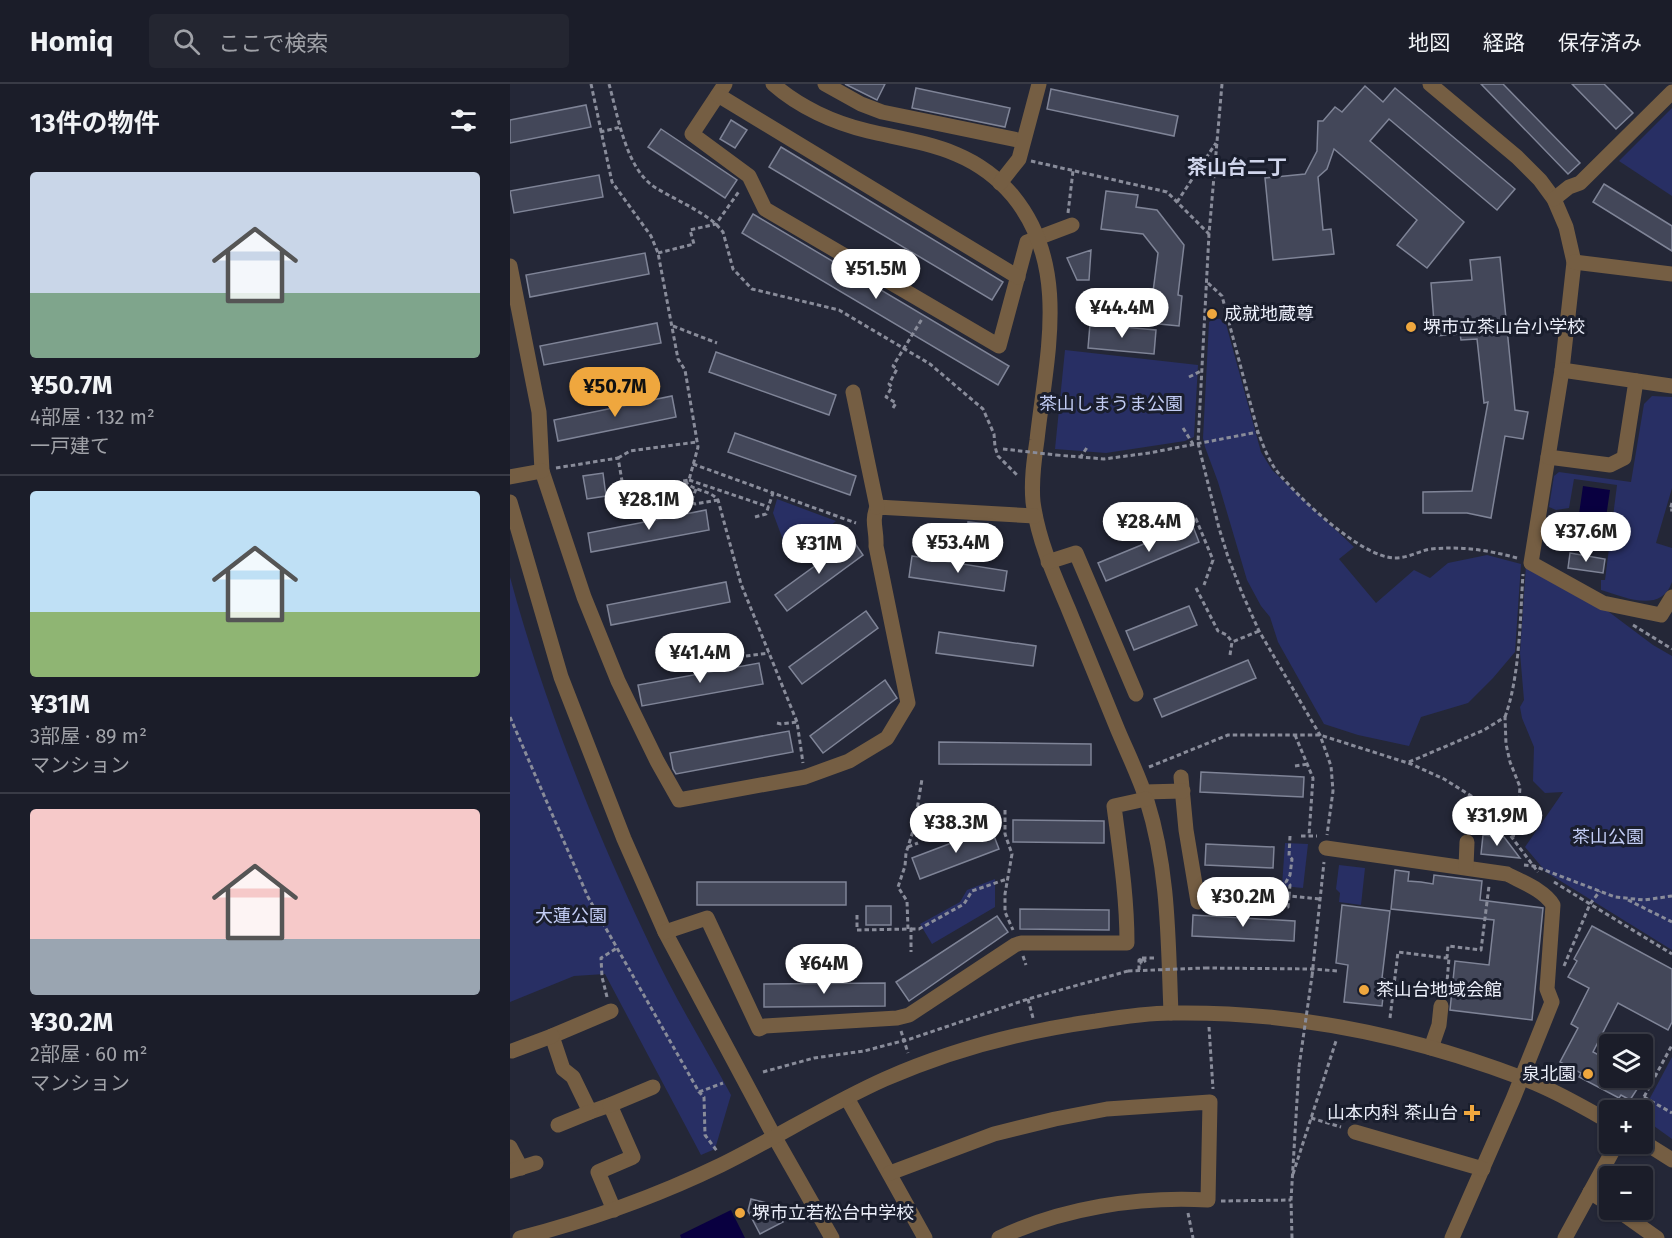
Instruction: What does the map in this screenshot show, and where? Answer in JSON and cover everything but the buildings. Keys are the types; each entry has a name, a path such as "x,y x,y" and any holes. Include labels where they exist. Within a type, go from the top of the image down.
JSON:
{"street":[{"path":"773,84 810,109 837,122 931,144 962,156 994,177 1012,195 1028,216 1038,237 1050,279 1051,313 1032,479 1035,516 1048,562 1137,774 1158,839 1166,888 1171,1013"},
{"path":"825,84 861,104 882,112 1023,141"},
{"path":"1000,183 1019,159 1039,84"},
{"path":"1430,84 1517,157 1540,180 1554,199 1566,227 1574,262 1562,369 1528,561 1603,603 1661,615 1672,597"},
{"path":"1018,277 722,90 692,134 753,180 765,209 999,346 1018,277 1027,242 1069,226"},
{"path":"1554,199 1586,178 1672,92"},
{"path":"1574,262 1672,274"},
{"path":"510,266 539,412 542,471 584,597 618,681 679,800 805,777 849,761 887,738 908,703 876,546 877,534 873,518 878,507 853,392"},
{"path":"1562,369 1672,386"},
{"path":"1548,457 1610,465 1624,458 1636,381"},
{"path":"510,477 542,471"},
{"path":"510,502 561,677 624,839 664,932 832,1238"},
{"path":"878,507 1035,516"},
{"path":"1048,562 1076,553 1136,694"},
{"path":"664,932 707,918 759,1029 765,1026 897,1018 909,1015 1018,944 1127,943 1124,876 1113,806 1182,784 1186,830 1198,902"},
{"path":"1466,867 1467,842"},
{"path":"1327,843 1507,874 1527,884 1549,899 1553,905 1547,989 1552,1002 1452,1238"},
{"path":"1431,1048 1444,1002"},
{"path":"512,1051 611,1011"},
{"path":"520,1238 662,1193 723,1164 847,1098 920,1064 1051,1027 1171,1013 1264,1017 1336,1025 1406,1040 1521,1077 1599,1116"},
{"path":"552,1036 563,1069 573,1077 590,1113"},
{"path":"558,1125 654,1087"},
{"path":"847,1098 926,1238"},
{"path":"890,1173 994,1134 1055,1119 1107,1109 1210,1102 1208,1200 1152,1200 1105,1206 1051,1218 999,1238"},
{"path":"610,1105 633,1157 598,1172 614,1210"},
{"path":"1351,1130 1483,1169"},
{"path":"510,1147 522,1167"},
{"path":"1653,1148 1672,1161"},
{"path":"1565,1238 1611,1154"},
{"path":"1590,1192 1599,1198"},
{"path":"1632,1220 1657,1238"}],"path":[{"path":"591,84 612,182 651,236 658,253 678,359 685,369 698,447 686,480 689,487 713,494 717,500 741,584 797,722 805,777"},
{"path":"609,84 629,154 635,165 653,187 716,224 723,231 733,269 752,290 840,310 930,364 983,409 994,434 998,456 1024,482"},
{"path":"1222,84 1209,234 1208,283 1196,444 1228,557 1259,631 1320,735"},
{"path":"600,132 621,128"},
{"path":"1177,202 1216,141"},
{"path":"1019,159 1167,192 1209,234"},
{"path":"1069,226 1073,171"},
{"path":"658,253 693,244 690,230 716,224 749,176"},
{"path":"1208,283 1222,296 1258,432 1275,468 1323,518 1362,547 1380,557 1411,557 1427,550 1460,547 1491,551 1528,561 1510,703 1505,717 1506,744 1520,787 1513,839"},
{"path":"893,408 896,402 886,397 892,387 888,384 897,369 893,366 930,305"},
{"path":"673,326 717,343"},
{"path":"1189,377 1201,371"},
{"path":"1183,428 1196,444"},
{"path":"995,447 1104,459 1258,432"},
{"path":"542,471 618,458 630,451 697,442"},
{"path":"1080,458 1088,446"},
{"path":"618,458 624,492 686,480 769,507"},
{"path":"693,464 856,523"},
{"path":"696,489 691,502 695,504 717,500"},
{"path":"755,517 766,514 773,493"},
{"path":"1672,503 1670,510 1672,510"},
{"path":"1182,512 1196,519 1213,560 1204,585"},
{"path":"1196,588 1218,632 1227,636 1232,642 1230,655"},
{"path":"1232,642 1259,631"},
{"path":"746,656 769,653"},
{"path":"510,717 588,897 699,1092 704,1097 705,1135 717,1151"},
{"path":"1408,763 1484,730 1505,717"},
{"path":"777,723 797,722"},
{"path":"1137,774 1228,735 1320,735 1408,763 1444,779 1473,797 1498,819 1538,873"},
{"path":"1295,735 1313,778 1309,835"},
{"path":"1295,766 1308,764"},
{"path":"911,952 907,902 898,887 914,828 922,779"},
{"path":"1005,810 1005,834 1012,854 1005,894 1005,912 1026,965"},
{"path":"1300,836 1309,835 1327,843"},
{"path":"1280,907 1288,908 1290,885 1286,882 1290,875 1292,859 1289,856 1290,836"},
{"path":"908,847 918,843"},
{"path":"1534,866 1615,897 1644,900 1672,896"},
{"path":"1444,1002 1449,958 1447,958 1448,946 1481,950 1490,871"},
{"path":"1547,878 1672,954"},
{"path":"857,915 857,930 919,929 964,904 972,891 1007,879"},
{"path":"1562,971 1590,904 1600,891"},
{"path":"1289,896 1320,899"},
{"path":"1625,898 1672,922"},
{"path":"611,1011 602,977 601,958 617,948"},
{"path":"1390,1018 1398,952 1447,958"},
{"path":"1139,970 1139,960 1143,958 1145,961 1141,963 1142,958 1160,958"},
{"path":"763,1072 814,1058 864,1051 1028,999 1128,971 1292,968 1337,971"},
{"path":"1292,1238 1291,1200 1299,1067 1312,976"},
{"path":"1028,999 1033,1018"},
{"path":"1209,1025 1214,1095 1210,1102"},
{"path":"903,1040 908,1055"},
{"path":"1292,1178 1336,1041"},
{"path":"1642,1100 1672,1045"},
{"path":"699,1092 723,1083"},
{"path":"1644,1097 1672,1113"},
{"path":"1311,1118 1351,1130"},
{"path":"1185,1199 1193,1238"},
{"path":"1208,1200 1291,1200"}],"green space":[{"path":"1672,108 1672,196 1619,161"},
{"path":"1220,319 1226,324 1261,452 1272,470 1354,547 1339,559 1376,603 1414,570 1430,578 1448,563 1487,555 1521,564 1515,652 1468,703 1421,717 1409,746 1358,735 1324,724 1278,642 1270,617 1261,606 1247,580 1203,438 1209,322"},
{"name":"茶山しまうま公園","path":"1065,350 1198,365 1194,437 1185,441 1106,453 1055,449"},
{"path":"1652,396 1672,397 1672,488 1656,543 1672,548 1672,582 1667,592 1660,598 1641,601 1601,590 1601,580 1605,580 1617,485 1574,479 1569,508 1556,510 1549,507 1554,476 1559,472 1631,482 1644,404"},
{"path":"777,499 836,521 821,534 808,531 786,548 773,513"},
{"name":"茶山公園","path":"1526,565 1601,606 1653,645 1672,656 1672,950 1546,872 1525,847 1563,792 1545,793 1533,781 1534,747 1520,707 1524,700 1520,653"},
{"name":"大蓮公園","path":"510,577 554,717 608,854 658,962 731,1095 715,1149 701,1155 605,974 574,976 510,1002"},
{"path":"1285,843 1308,844 1303,888 1282,886"},
{"path":"1339,865 1365,868 1361,905 1339,902 1340,893 1336,889"},
{"path":"995,879 995,907 932,944 920,924 960,902 967,890"},
{"path":"1672,1057 1672,1139 1653,1125 1653,1100 1649,1100"}],"shaded area":[{"path":"1583,486 1610,490 1602,545 1575,542"},
{"path":"731,1210 745,1238 681,1238 680,1235"}],"place":[{"name":"成就地蔵尊","path":"1212,314"},
{"name":"堺市立茶山台小学校","path":"1411,327"},
{"name":"茶山台地域会館","path":"1364,990"},
{"name":"泉北園","path":"1588,1074"},
{"name":"山本内科 茶山台","path":"1472,1113"},
{"name":"堺市立若松台中学校","path":"740,1213"}],"district":[{"name":"茶山台二丁","path":"1237,167"}]}
